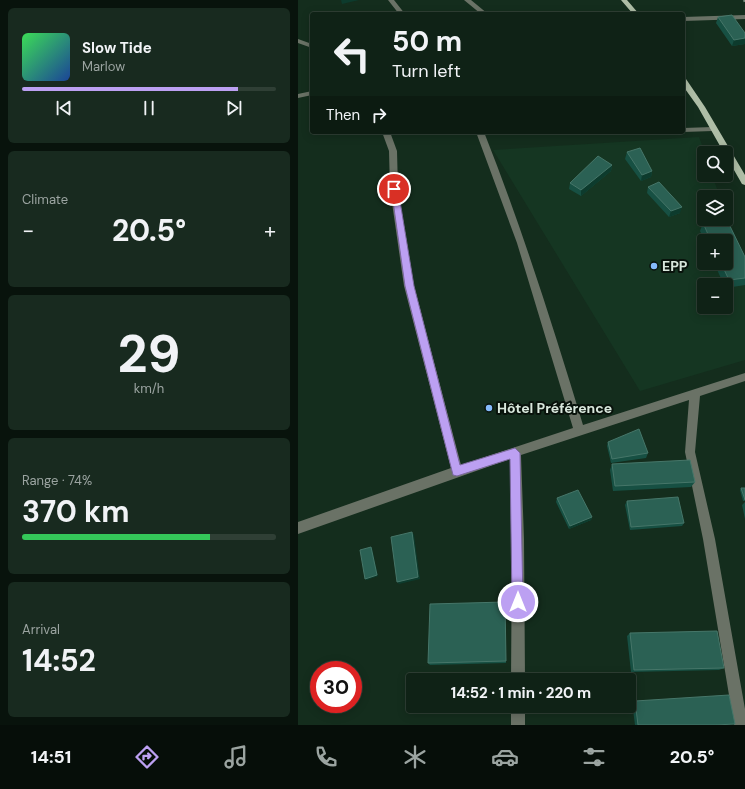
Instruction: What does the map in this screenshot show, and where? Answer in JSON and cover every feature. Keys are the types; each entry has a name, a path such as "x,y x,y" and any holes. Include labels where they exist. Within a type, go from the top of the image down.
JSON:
{"main road":[{"path":"624,0 634,12"},
{"path":"685,84 745,182"}],"street":[{"path":"391,0 400,12"},
{"path":"467,0 482,12"},
{"path":"685,19 745,17"},
{"path":"298,41 310,45"},
{"path":"298,96 310,93"},
{"path":"685,130 713,130"},
{"path":"387,134 393,151 394,189 410,286 457,471"},
{"path":"481,134 499,178 527,256 580,432"},
{"path":"298,528 457,471 745,377"},
{"path":"695,394 690,452 708,539 741,725"},
{"path":"515,453 518,539 518,673"},
{"path":"518,713 518,725"}],"shaded area":[{"name":"EPP","path":"699,137 702,146 697,146 697,182 715,182 717,190 697,190 697,226 730,226 733,234 697,234 697,270 733,270 733,234 745,269 745,360 640,391 493,150"}],"building":[{"path":"732,15 745,33 745,38 734,40 718,17"},
{"path":"640,148 652,171 642,175 627,152"},
{"path":"598,156 612,165 581,190 570,183"},
{"path":"659,182 682,207 671,211 648,187"},
{"path":"704,226 730,226 745,257 745,278 733,280 733,278 728,278 724,270 733,270 733,234 708,234"},
{"path":"639,429 648,453 612,459 608,442"},
{"path":"690,460 695,482 615,486 612,464"},
{"path":"741,488 745,488 745,500"},
{"path":"578,490 592,517 570,526 557,498"},
{"path":"678,497 684,523 631,527 627,501"},
{"path":"412,532 418,577 397,582 391,537"},
{"path":"371,547 377,575 365,579 360,550"},
{"path":"505,602 506,661 428,663 430,604"},
{"path":"717,631 724,668 634,670 630,633"},
{"path":"729,695 735,724 638,725 636,701"}],"place":[{"name":"EPP","path":"654,266"},
{"name":"Hôtel Préférence","path":"489,408"}],"route":[{"path":"394,189 410,286 429,366 457,471 515,453 518,539 518,602"}]}
